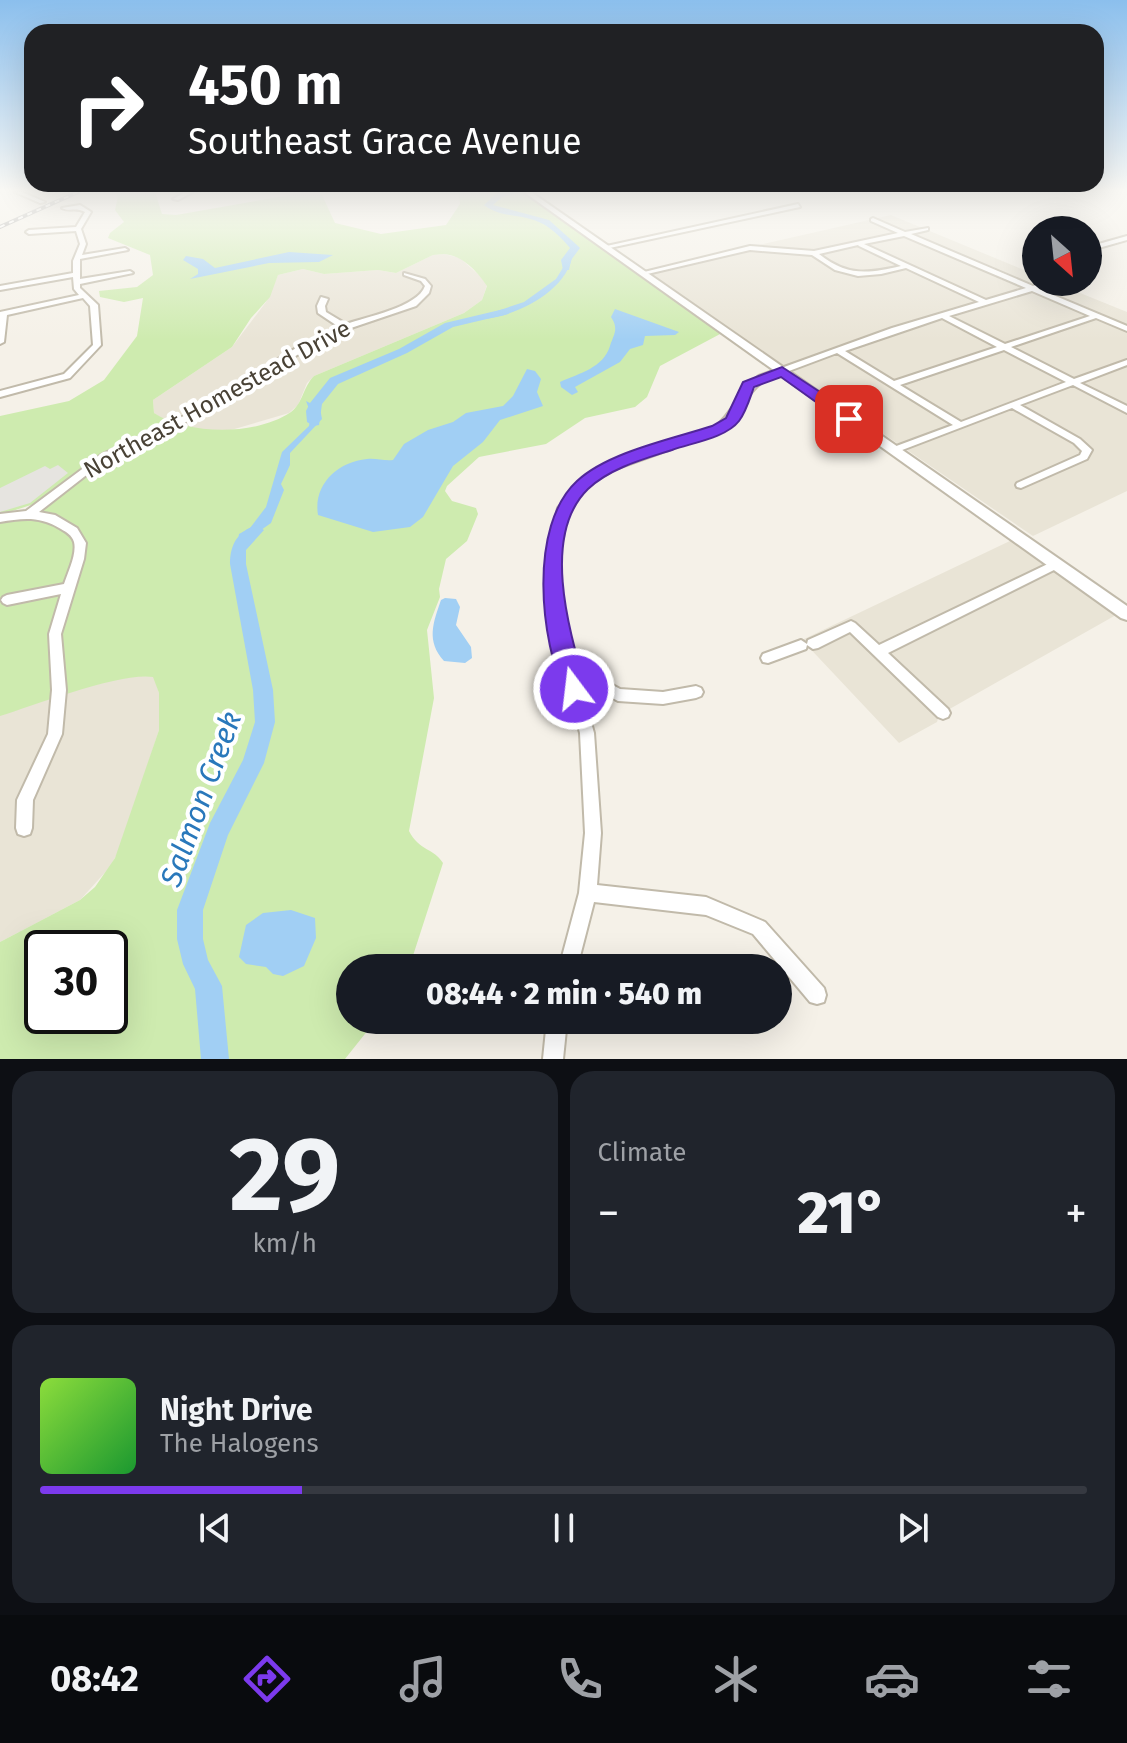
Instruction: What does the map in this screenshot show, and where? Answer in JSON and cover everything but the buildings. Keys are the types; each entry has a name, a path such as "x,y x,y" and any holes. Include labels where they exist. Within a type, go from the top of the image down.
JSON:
{"street":[{"path":"0,394 67,376 93,350 98,338 94,305 84,296 76,278 82,241"},
{"path":"597,241 1127,614"},
{"path":"605,247 631,241"},
{"path":"643,273 741,251 815,254 876,241"},
{"path":"923,241 1022,284"},
{"path":"861,245 980,303"},
{"path":"77,258 125,250"},
{"path":"815,254 849,274 859,276 908,266"},
{"path":"0,288 130,273"},
{"name":"Northeast Homestead Drive","path":"29,514 104,457 189,417 309,344 421,299 428,286 423,280 406,274"},
{"path":"572,954 588,893 593,833 587,733 554,615 554,554 563,508 584,483 611,467 718,429 732,420 748,385 980,303 1022,292"},
{"path":"0,342 2,314 84,296"},
{"path":"1049,296 1127,329"},
{"path":"324,299 322,313 345,327"},
{"path":"944,316 1076,381 1127,410"},
{"path":"894,384 1096,316"},
{"path":"839,351 960,425"},
{"path":"894,450 1127,362"},
{"path":"1013,405 1077,441 1087,450 1084,457 1021,485"},
{"path":"0,518 29,514 60,521 77,537 80,552 55,634 59,690 55,734 25,800 24,828"},
{"path":"879,651 1056,564"},
{"path":"7,600 68,588"},
{"path":"768,658 851,626 943,713"},
{"path":"568,667 618,695 663,698 696,692"},
{"path":"588,893 706,906 759,928 817,995"},
{"path":"553,1059 556,1034"}],"shaded area":[{"path":"775,241 955,241 1022,269 1022,296 1088,296 1127,312 1127,491 1033,536 645,271"},
{"path":"433,255 460,258 481,277 487,285 482,300 464,313 314,376 307,383 298,405 289,413 231,430 204,430 168,423 154,413 153,400 232,347 266,302 278,275 303,269 324,274 378,270 396,273"},
{"path":"58,465 68,473 30,503 0,512 0,488 45,466 50,469"},
{"path":"42,503 145,675 154,677 159,693 159,730 120,849 109,868 80,900 0,942 0,519"},
{"path":"1012,540 1116,615 939,715 937,722 899,743 802,640"}],"green space":[{"path":"116,241 592,241 722,333 660,366 647,397 635,407 585,418 546,444 479,457 447,486 445,491 452,501 476,508 478,514 467,541 446,559 440,597 427,630 434,698 409,831 417,842 443,863 414,954 336,954 336,1034 365,1034 345,1059 0,1059 0,942 80,900 95,887 115,858 159,730 159,693 153,677 121,679 0,716 0,522 18,518 57,488 34,504 0,515 0,416 69,401 104,380 137,336 143,298 124,302 100,297 99,291 137,287 153,275 150,255","holes":["444,254 463,261 487,286 482,300 464,313 314,376 298,404 276,420 241,429 203,429 185,426 154,413 153,400 232,347 251,318 270,297 278,275 303,269 324,274 378,270 396,273 433,255"]}],"water":[{"path":"573,248 571,262 555,287 528,306 484,319 482,316 524,302 556,279 564,266 566,254"},
{"path":"289,252 333,255 319,262 269,263 190,279 198,274 198,269 183,260 186,256 203,259 215,268"},
{"path":"615,309 679,332 675,335 645,336 643,345 630,349 620,362 575,387 578,392 572,395 561,387 560,382 590,369 602,360 614,335 615,325 611,317"},
{"path":"527,369 535,371 541,379 537,392 543,406 500,420 483,442 453,466 423,517 410,527 373,532 318,515 319,494 337,470 367,459 393,460 404,444 428,430 453,422 466,413 503,406 513,396"},
{"path":"306,401 320,408 322,419 290,453 290,465 281,484 284,490 271,523 237,547 239,534 250,528 266,507 282,452 309,426 311,414"},
{"path":"456,599 460,607 456,625 471,647 472,658 465,663 444,661 435,646 434,624 441,600"},
{"path":"291,910 315,918 316,938 304,966 283,976 273,974 266,967 246,964 239,957 246,925 263,913"}],"waterway":[{"name":"Salmon Creek","path":"566,268 566,260 575,248 569,241"},
{"name":"Salmon Creek","path":"314,422 316,403 334,381 403,351 449,325 504,312"},
{"name":"Salmon Creek","path":"215,1059 208,986 196,964 190,939 190,910 218,831 253,763 265,722 263,690 238,564 238,548 256,530"}],"route":[{"path":"574,689 554,615 554,554 563,508 584,483 625,460 718,429 732,420 748,385 782,371 849,419"}]}
